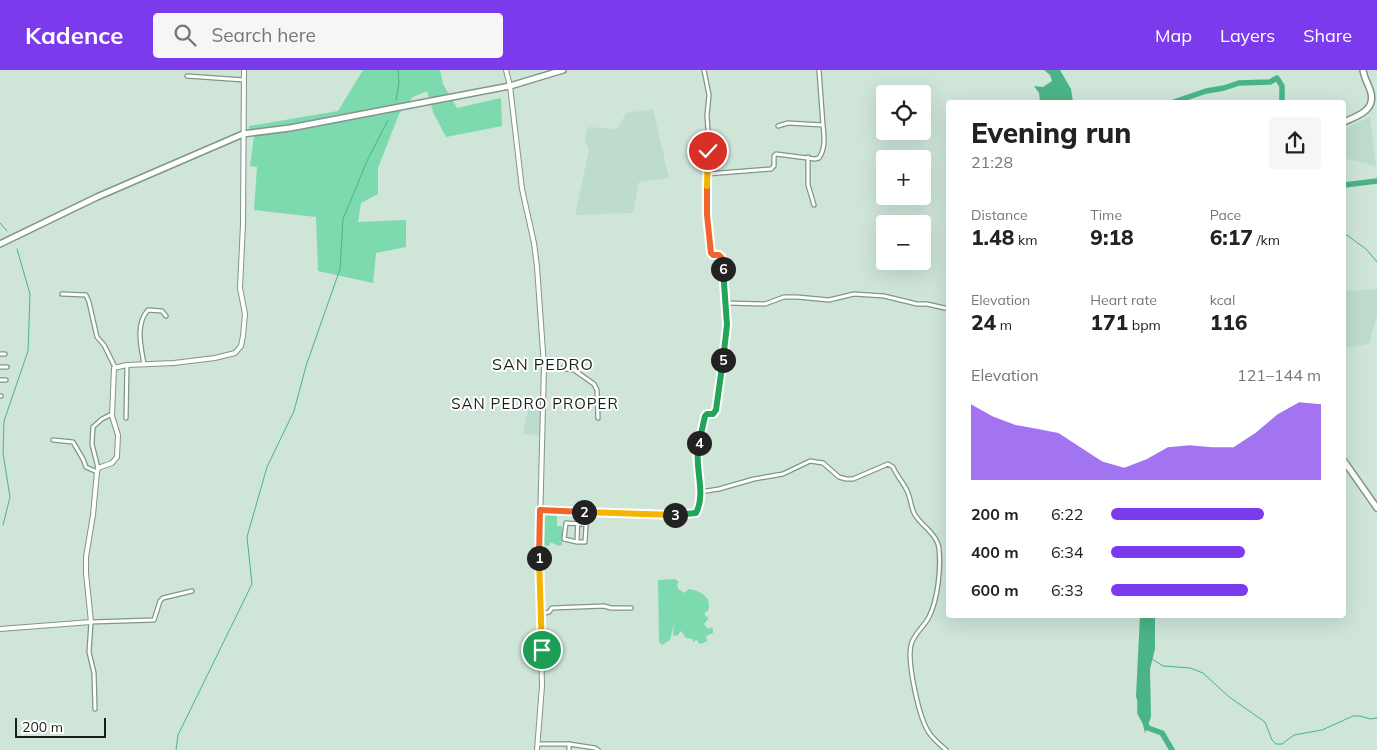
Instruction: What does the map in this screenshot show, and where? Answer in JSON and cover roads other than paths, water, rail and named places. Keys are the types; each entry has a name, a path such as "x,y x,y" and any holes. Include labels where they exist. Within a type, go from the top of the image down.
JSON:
{"main road":[{"path":"0,244 97,198 243,134 290,128 510,86 563,70"},
{"path":"1346,121 1362,114 1370,104 1371,93 1363,70"},
{"path":"1346,468 1377,508"}],"street":[{"path":"115,367 174,363 226,356 234,353 241,346 245,314 240,288 243,224 244,70"},
{"path":"506,70 510,86 522,189 537,267 544,366 539,566 542,686 537,750"},
{"path":"540,510 691,515 696,513 698,508 700,492 698,445 705,416 713,414 716,410 726,340 726,303 722,258 711,253 707,215 709,146 707,115 709,95 704,70"},
{"path":"707,174 771,169 774,166 774,156 776,154 819,158 824,148 818,70"},
{"path":"187,76 244,80"},
{"path":"778,126 788,123 823,125"},
{"path":"808,157 808,185 814,205"},
{"path":"53,440 73,442 86,468 98,470 112,463 116,457 118,435 112,414 112,378 115,367 97,337 86,295 62,294"},
{"path":"726,303 765,304 784,297 829,300 854,294 884,296 946,308"},
{"path":"144,364 140,339 144,316 150,310 161,310 166,316"},
{"path":"0,354 5,354"},
{"path":"126,418 127,365"},
{"path":"544,366 574,370 594,384 597,390 598,418"},
{"path":"0,367 7,367"},
{"path":"0,380 6,380"},
{"path":"95,709 94,673 89,652 91,622 86,557 98,470 92,444 93,427 102,419 112,414"},
{"path":"700,492 784,474 810,461 823,463 839,477 846,479 853,479 888,464 893,467 899,480 908,492 915,514 935,537 939,545 939,576 934,601 930,616 915,635 910,656 916,699 925,727 930,735 946,750"},
{"path":"577,542 578,512"},
{"path":"564,524 586,525 585,542 577,542 564,539 564,524"},
{"path":"0,629 91,622 154,620 160,601 163,598 192,592"},
{"path":"540,614 549,612 552,608 604,606 631,608"},
{"path":"538,744 569,744 598,750"},
{"path":"568,750 569,744"}],"waterway":[{"path":"396,100 399,83 398,70"},
{"path":"1180,100 1239,83 1270,82 1277,78 1282,86 1282,100"},
{"path":"176,750 178,735 252,584 247,537 267,467 294,411 306,366 340,269 343,219 367,161 388,120"},
{"path":"1346,185 1377,181"},
{"path":"0,223 7,231"},
{"path":"1346,234 1366,249 1377,262"},
{"path":"3,525 10,497 3,453 4,421 28,351 30,294 17,249"},
{"path":"1152,659 1163,666 1190,668 1203,673 1228,696 1265,722 1272,740 1276,744 1282,744 1294,735 1322,730 1353,716 1370,719 1377,718"},
{"path":"1140,704 1140,713 1148,728 1162,733 1172,750"}],"district":[{"name":"SAN PEDRO","path":"543,364"},
{"name":"SAN PEDRO PROPER","path":"535,403"}]}
